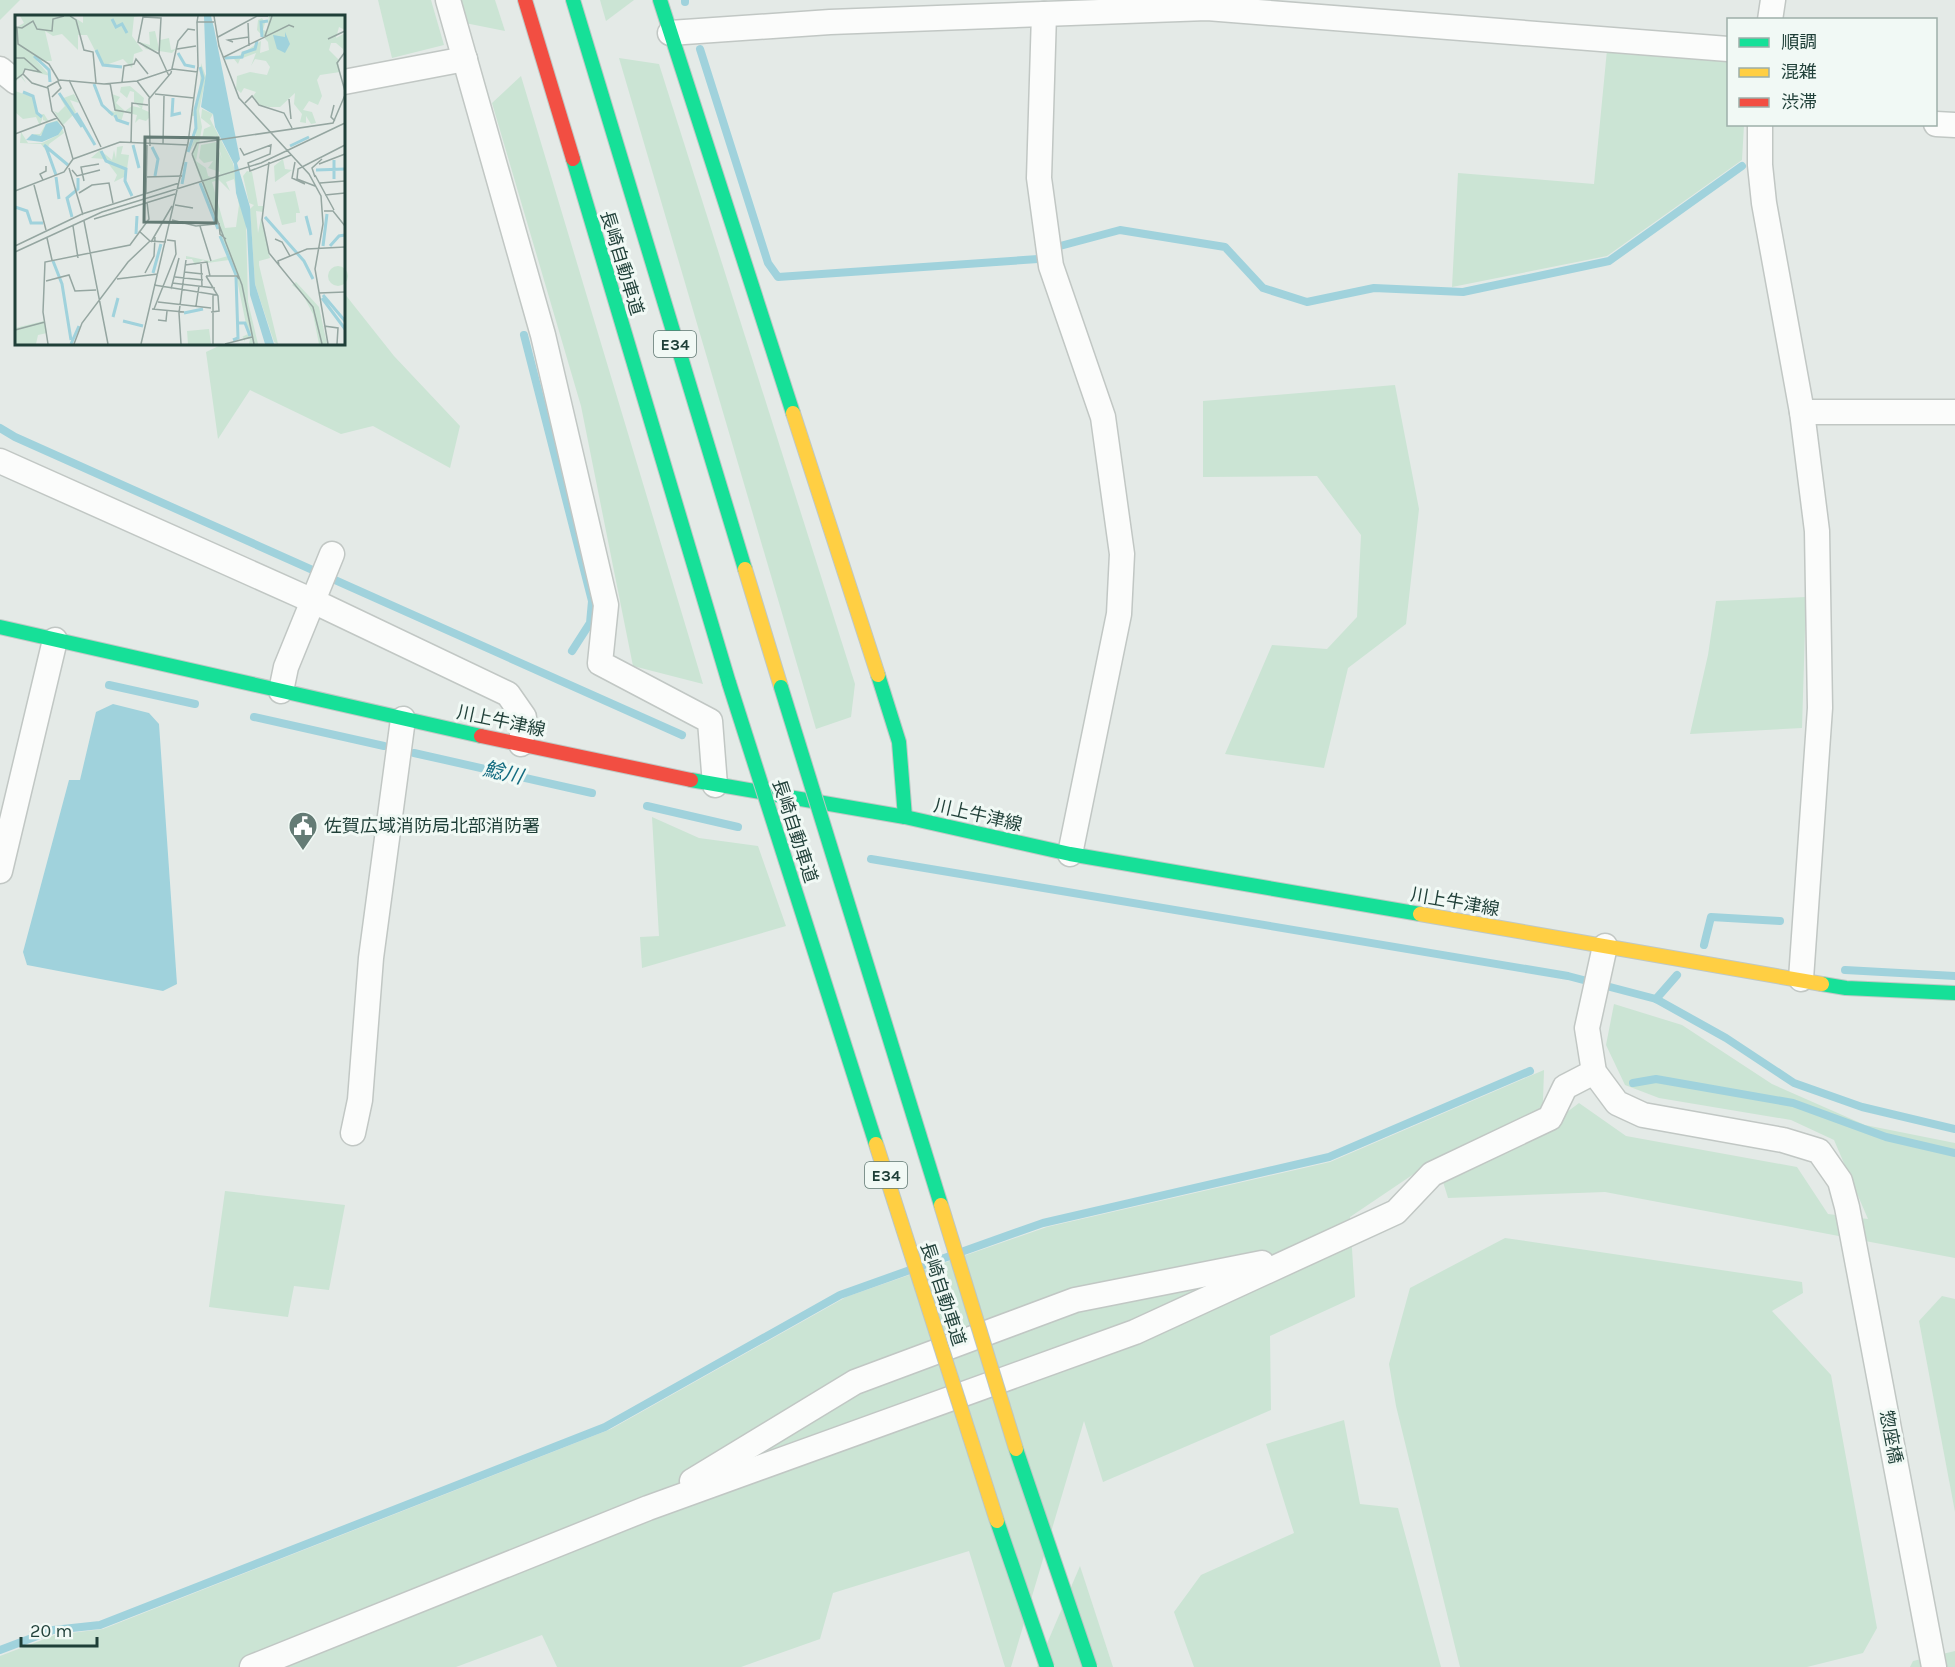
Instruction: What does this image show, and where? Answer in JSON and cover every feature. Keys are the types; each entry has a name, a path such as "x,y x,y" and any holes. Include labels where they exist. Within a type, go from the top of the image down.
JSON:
{"main road":[{"name":"長崎自動車道","path":"525,0 729,683 998,1526 1047,1667"},
{"name":"長崎自動車道","path":"573,0 671,330 1027,1486 1090,1667"},
{"path":"660,0 899,742 905,817"},
{"name":"川上牛津線","path":"0,627 520,744 715,785 905,817 1070,854 1603,954 1801,979 1846,988 1955,993"}],"street":[{"path":"448,0 543,335 606,605 600,663 710,721 715,785"},
{"path":"1770,18 1773,0"},
{"path":"670,33 830,22 1207,8 1727,49"},
{"path":"1044,14 1039,178 1051,266 1103,417 1122,554 1119,615 1070,854"},
{"path":"345,82 465,59"},
{"path":"0,69 15,81"},
{"path":"1937,124 1955,125"},
{"path":"1760,126 1760,165 1764,203 1802,412 1817,531 1820,708 1801,979"},
{"path":"1802,412 1955,412"},
{"path":"0,461 314,601 508,694 524,717 520,744"},
{"path":"281,691 286,667 332,554"},
{"path":"0,871 55,640"},
{"path":"353,1133 360,1100 371,958 403,718"},
{"path":"252,1667 648,1508 1135,1332 1396,1212 1432,1174 1550,1118 1565,1088 1594,1072 1587,1028 1603,954"},
{"name":"惣座橋","path":"1594,1072 1617,1103 1643,1115 1784,1140 1820,1151 1840,1181 1847,1207 1934,1667"},
{"path":"648,1508 855,1382 1075,1300 1300,1256"}],"green space":[{"path":"0,0 20,0 0,20"},
{"path":"378,0 431,0 444,45 392,58"},
{"path":"459,0 495,0 505,31 465,23"},
{"path":"600,0 634,0 606,21"},
{"path":"1607,50 1727,58 1727,126 1744,126 1742,160 1607,256 1452,287 1458,173 1594,184"},
{"path":"619,58 659,64 855,684 851,717 816,729"},
{"path":"521,76 703,684 633,666 581,406 492,103"},
{"path":"345,294 394,356 460,426 450,468 373,426 341,434 250,390 218,439 206,352 221,345 345,345"},
{"path":"1395,385 1419,509 1406,624 1348,668 1324,768 1225,754 1272,645 1327,649 1357,617 1361,535 1317,476 1203,477 1203,401"},
{"path":"1806,597 1802,728 1690,734 1708,655 1716,601"},
{"path":"652,817 699,838 758,846 786,926 642,968 640,937 659,936"},
{"path":"1614,1004 1682,1025 1772,1084 1865,1125 1955,1143 1955,1258 1605,1192 1448,1198 1436,1159 1350,1217 1355,1297 1270,1336 1271,1410 1103,1482 1084,1421 1011,1667 1005,1667 969,1551 833,1593 820,1639 741,1667 557,1667 542,1635 456,1667 0,1667 0,1656 55,1635 103,1629 611,1429 846,1297 1047,1227 1330,1162 1544,1070 1542,1131 1579,1103 1626,1136 1797,1167 1828,1214 1868,1219 1834,1140 1791,1120 1659,1098 1625,1085 1606,1045"},
{"path":"225,1191 345,1205 329,1290 294,1286 288,1317 209,1307"},
{"path":"1505,1238 1802,1282 1803,1293 1772,1311 1831,1375 1877,1628 1863,1653 1807,1667 1460,1667 1396,1406 1389,1364 1410,1288"},
{"path":"1942,1296 1955,1299 1955,1512 1919,1321"},
{"path":"1344,1420 1360,1504 1398,1508 1441,1667 1194,1667 1174,1612 1201,1575 1294,1533 1266,1444"},
{"path":"1080,1566 1113,1667 1037,1667"},
{"path":"1955,1651 1955,1667 1910,1667 1913,1661"}],"water":[{"path":"113,704 149,713 159,724 177,984 163,991 27,965 23,952 69,780 80,780 96,712"}],"waterway":[{"path":"700,49 768,263 778,277 1038,259"},
{"path":"1060,246 1120,230 1225,247 1263,288 1307,302 1374,288 1463,292 1609,261 1742,166"},
{"path":"524,335 592,601 590,623 572,651"},
{"path":"0,428 15,437 682,735"},
{"name":"鯰川","path":"109,685 195,704"},
{"name":"鯰川","path":"254,717 384,746"},
{"name":"鯰川","path":"414,753 592,793"},
{"name":"鯰川","path":"647,806 738,827"},
{"path":"871,859 1568,976 1656,999 1726,1038 1794,1083 1862,1107 1955,1129"},
{"path":"1704,945 1711,917 1780,921"},
{"path":"1845,970 1955,976"},
{"path":"1656,999 1677,975"},
{"path":"964,1251 1043,1223 1329,1157 1530,1071"},
{"path":"1633,1083 1656,1079 1793,1103 1886,1137 1955,1153"},
{"path":"924,1265 950,1256"},
{"path":"0,1650 53,1630 100,1625 605,1427 840,1295 910,1270"}],"traffic: fast":[{"path":"573,0 745,569"},
{"path":"660,0 793,413"},
{"path":"573,159 729,683"},
{"path":"0,627 481,736"},
{"path":"878,675 899,742 905,817"},
{"path":"729,683 876,1144"},
{"path":"781,687 941,1205"},
{"path":"691,780 905,817 1070,854 1420,914"},
{"path":"1822,984 1846,988 1955,993"},
{"path":"1016,1449 1090,1667"},
{"path":"997,1521 1047,1667"}],"traffic: slow":[{"path":"793,413 878,675"},
{"path":"745,569 781,687"},
{"path":"1420,914 1822,984"},
{"path":"876,1144 997,1521"},
{"path":"941,1205 1016,1449"}],"traffic: jam":[{"path":"525,0 573,159"},
{"path":"481,736 691,780"}],"place":[{"name":"佐賀広域消防局北部消防署","path":"303,852"}]}
